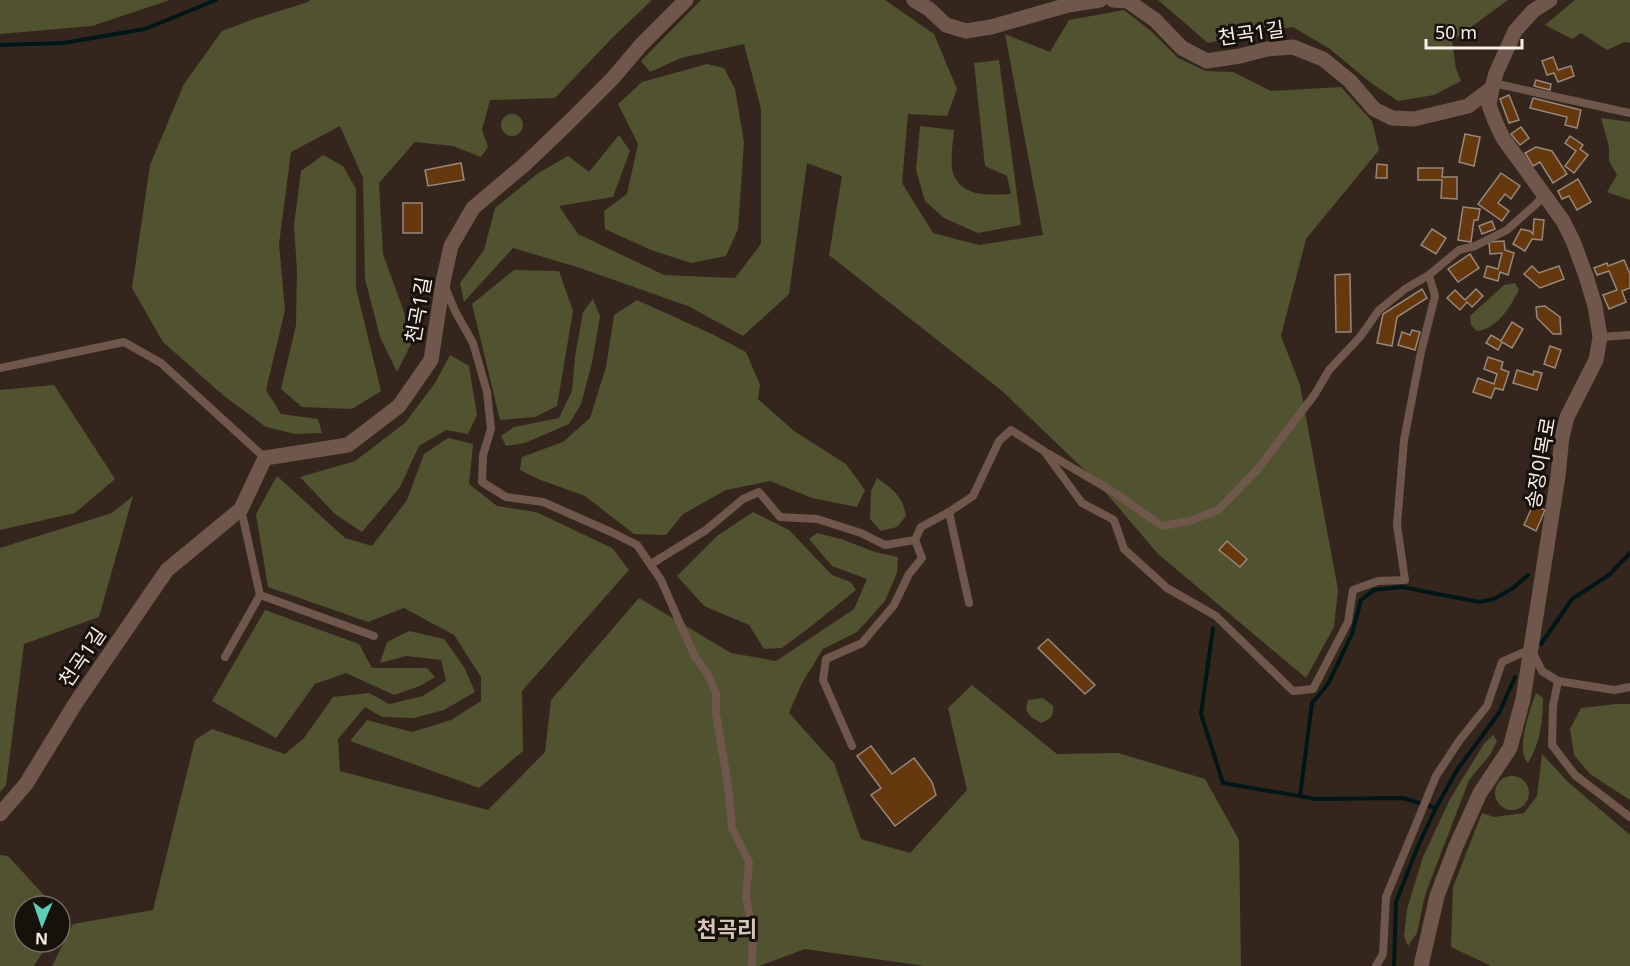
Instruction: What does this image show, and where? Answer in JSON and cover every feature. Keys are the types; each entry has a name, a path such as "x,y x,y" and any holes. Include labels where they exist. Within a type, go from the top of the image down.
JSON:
{"street":[{"name":"천곡1길","path":"0,814 26,784 75,704 167,570 241,509 265,458 348,445 399,406 431,360 451,246 473,208 524,165 567,124 614,78 641,45 686,0"},
{"path":"914,0 929,9 946,25 966,31 991,27 1068,5 1100,0"},
{"name":"천곡1길","path":"1113,0 1128,1 1155,20 1182,48 1207,61 1267,49 1293,47 1323,59 1350,81 1374,109 1392,118 1414,119 1468,106 1492,86"},
{"name":"송정이목로","path":"1421,966 1437,896 1456,846 1480,793 1510,748 1523,699 1562,437 1567,417 1596,360 1600,337 1595,306 1573,241 1563,221 1503,138 1489,105 1496,73 1515,32 1533,11 1550,0"}],"lane":[{"path":"1492,86 1630,112"},
{"path":"852,746 823,680 826,659 862,643 894,605 909,574 922,558 915,540 921,527 973,496 999,441 1011,430 1115,493 1162,526 1190,521 1218,510 1257,470 1315,394 1329,370 1360,337 1379,310 1405,289 1429,275 1459,250 1474,246 1507,230 1544,195"},
{"path":"1044,451 1082,503 1114,520 1124,549 1167,588 1216,616 1293,691 1313,689 1348,622 1353,590 1378,581 1405,580 1397,525 1404,440 1421,352 1435,296 1429,275"},
{"path":"443,282 455,311 473,343 487,392 491,429 483,455 482,482 506,497 543,502 638,545 661,580 694,655 708,675 716,693 716,714 728,785 732,828 749,862 746,896 753,935 752,966"},
{"path":"1600,337 1630,335"},
{"path":"0,368 124,342 160,363 265,458"},
{"path":"651,564 706,531 743,499 759,492 780,517 817,519 861,533 885,545 915,540"},
{"path":"225,657 260,595 241,509"},
{"path":"949,512 969,603"},
{"path":"260,595 374,636"},
{"path":"1376,966 1383,954 1386,897 1436,776 1459,741 1487,706 1502,662 1531,649 1542,671 1558,681 1614,690 1630,687"},
{"path":"1558,681 1553,706 1552,745 1575,775 1630,817"}],"green space":[{"path":"0,0 170,0 92,26 0,34"},
{"path":"310,0 652,0 555,98 490,100 482,130 488,147 481,157 453,146 415,142 379,183 383,254 404,312 411,344 397,372 380,337 365,279 363,178 340,126 291,152 279,244 285,310 266,390 281,414 318,419 322,433 295,434 266,427 224,396 163,342 132,288 150,165 184,84 222,31"},
{"path":"701,0 885,0 934,34 957,89 947,116 908,114 902,183 933,233 979,245 1043,235 1005,34 1050,52 1069,20 1124,10 1151,31 1178,58 1206,71 1233,72 1271,91 1341,87 1372,121 1379,150 1306,239 1281,336 1300,385 1338,590 1334,627 1306,678 1158,554 1096,481 1001,390 829,255 842,176 807,163 789,294 743,336 688,306 577,267 513,248 464,302 460,283 484,250 495,208 537,174 568,156 589,172 619,135 630,151 613,197 559,206 578,234 664,275 735,278 761,244 761,109 744,44 681,58 650,72 641,61"},
{"path":"1158,0 1508,0 1452,41 1456,69 1461,81 1434,95 1398,101 1371,83 1330,49 1293,27 1208,43"},
{"path":"1575,0 1630,0 1630,43 1625,42 1607,50 1581,33 1572,39 1545,25"},
{"path":"999,60 1021,225 978,233 944,218 925,201 916,170 920,126 954,130 952,169 957,181 963,187 978,193 1011,194 1007,176 985,166 974,63"},
{"path":"707,64 724,68 735,89 744,142 738,229 726,256 691,263 651,250 605,229 604,211 627,194 638,144 618,104 642,82"},
{"path":"512,114 520,117 523,125 520,133 512,136 504,133 501,125 504,117"},
{"path":"1601,118 1630,122 1630,200 1607,192 1617,175 1609,161 1609,147"},
{"path":"323,155 343,166 356,189 356,288 381,391 352,409 302,407 281,389 296,325 297,270 294,225 301,171"},
{"path":"514,270 559,271 573,311 557,406 535,417 500,420 472,304"},
{"path":"1515,283 1519,290 1502,316 1491,326 1477,331 1471,325 1470,316 1504,285"},
{"path":"593,299 600,316 592,363 581,404 569,424 525,443 506,446 501,436 514,427 559,418 572,391 583,312"},
{"path":"637,300 746,352 760,385 758,399 794,431 846,464 865,490 857,507 812,498 770,481 726,490 683,514 666,535 634,534 585,496 520,470 522,457 563,442 590,418 606,367 614,315"},
{"path":"450,355 469,366 477,415 468,434 446,430 419,446 400,487 362,532 335,514 300,477 355,461 405,423 435,383"},
{"path":"54,385 115,479 75,513 0,530 0,390"},
{"path":"448,438 473,444 469,484 497,506 536,512 612,548 629,570 522,691 523,751 479,788 350,741 367,720 412,732 451,720 481,701 481,677 454,635 404,608 368,622 268,587 256,514 277,476 345,538 372,546 407,500 424,454"},
{"path":"877,478 899,498 906,516 897,527 881,531 870,519 871,491"},
{"path":"133,496 99,617 24,644 6,785 0,792 0,548 112,513"},
{"path":"753,512 789,530 832,575 851,582 856,590 782,648 764,649 749,625 704,606 677,576 717,536"},
{"path":"817,533 898,557 897,573 885,601 857,632 823,649 802,683 789,713 834,763 861,839 910,853 967,790 948,708 972,685 1057,754 1118,753 1205,779 1239,840 1241,966 925,966 805,949 759,966 52,966 58,954 72,954 73,924 153,910 195,740 212,729 285,754 304,738 333,697 369,693 389,704 423,696 446,681 441,660 406,656 380,663 387,642 409,631 444,639 464,667 475,692 444,710 414,718 382,717 365,707 338,739 340,771 488,810 545,752 551,700 639,598 731,653 776,661 854,609 867,579 832,566 809,539"},
{"path":"265,610 359,644 372,668 427,668 435,677 420,686 394,695 346,673 315,684 276,738 212,701"},
{"path":"1536,693 1543,698 1541,723 1538,740 1528,763 1524,757 1523,739"},
{"path":"1043,698 1053,706 1053,712 1041,723 1031,717 1026,710 1028,700"},
{"path":"1630,704 1630,800 1590,774 1574,755 1570,729 1581,708"},
{"path":"1493,735 1497,741 1490,755 1469,780 1425,895 1417,933 1408,946 1404,936 1407,909 1423,857 1450,799 1484,744"},
{"path":"1542,754 1568,782 1630,835 1630,966 1491,966 1451,947 1453,887 1482,813 1494,817 1524,813 1537,796"},
{"path":"1512,776 1524,781 1529,793 1524,805 1512,810 1500,805 1495,793 1500,781"},
{"path":"0,855 8,856 43,894 12,894 12,954 42,954 34,966 0,966"}],"building":[{"path":"1553,57 1558,70 1571,66 1574,76 1558,82 1554,73 1547,75 1542,61"},
{"path":"1536,80 1551,84 1550,90 1534,86"},
{"path":"1509,95 1519,120 1509,123 1500,99"},
{"path":"1533,98 1581,110 1577,128 1565,125 1567,117 1530,108"},
{"path":"1521,127 1529,138 1520,145 1511,134"},
{"path":"1465,134 1480,137 1474,166 1459,162"},
{"path":"1570,136 1583,145 1580,149 1588,155 1574,173 1565,166 1576,151 1565,143"},
{"path":"1536,147 1552,151 1567,174 1553,183 1540,162 1533,166 1525,153"},
{"path":"461,163 464,180 428,186 425,170"},
{"path":"1377,164 1387,165 1387,178 1376,178"},
{"path":"1418,168 1443,168 1442,177 1457,177 1457,199 1441,198 1442,180 1418,180"},
{"path":"1501,173 1520,186 1511,199 1505,194 1498,203 1509,211 1502,221 1478,204"},
{"path":"1578,179 1591,202 1577,210 1569,196 1562,199 1558,191"},
{"path":"403,203 422,203 422,233 403,233"},
{"path":"1463,207 1480,209 1478,220 1474,220 1471,242 1458,240"},
{"path":"1534,219 1544,220 1542,240 1532,239 1525,251 1513,244 1521,229 1533,234"},
{"path":"1492,221 1495,229 1482,234 1479,226"},
{"path":"1432,229 1446,238 1436,254 1421,245"},
{"path":"1504,241 1505,250 1514,253 1508,275 1500,272 1498,281 1484,277 1487,266 1498,269 1502,253 1490,254 1489,242"},
{"path":"1470,254 1479,268 1458,282 1448,269"},
{"path":"1624,260 1630,274 1630,288 1622,291 1626,302 1609,309 1603,295 1617,290 1609,271 1597,275 1594,268"},
{"path":"1532,266 1539,273 1559,266 1564,279 1540,288 1524,274"},
{"path":"1350,274 1351,332 1336,332 1335,275"},
{"path":"1422,289 1427,298 1397,317 1392,346 1377,343 1383,314"},
{"path":"1476,289 1483,296 1472,307 1467,302 1460,310 1447,298 1455,290 1465,300"},
{"path":"1545,306 1560,317 1561,334 1553,334 1537,318 1536,307"},
{"path":"1512,322 1523,329 1512,348 1502,342 1498,350 1486,343 1491,335 1501,341"},
{"path":"1412,330 1420,332 1415,350 1398,345 1402,332 1410,335"},
{"path":"1550,346 1561,350 1555,368 1544,364"},
{"path":"1488,357 1503,362 1501,369 1509,372 1503,390 1495,388 1491,398 1473,392 1478,378 1494,384 1497,374 1484,369"},
{"path":"1517,370 1533,375 1534,371 1542,373 1537,390 1513,383"},
{"path":"1533,505 1545,510 1536,531 1524,525"},
{"path":"1227,541 1247,559 1240,567 1219,550"},
{"path":"1048,639 1095,685 1085,694 1038,648"},
{"path":"871,746 892,774 914,758 932,782 936,795 895,826 871,795 881,788 857,756"}],"waterway":[{"path":"0,45 63,43 145,29 216,0"},
{"path":"1541,644 1572,599 1609,575 1630,553"},
{"path":"1300,796 1312,703 1328,684 1352,634 1361,600 1374,590 1402,587 1479,602 1494,599 1513,588 1528,575"},
{"path":"1213,628 1201,714 1223,783 1316,799 1403,798 1436,808"},
{"path":"1394,966 1396,902 1418,846 1457,770 1499,713 1515,677"}],"district":[{"name":"천곡리","path":"727,928"}]}
